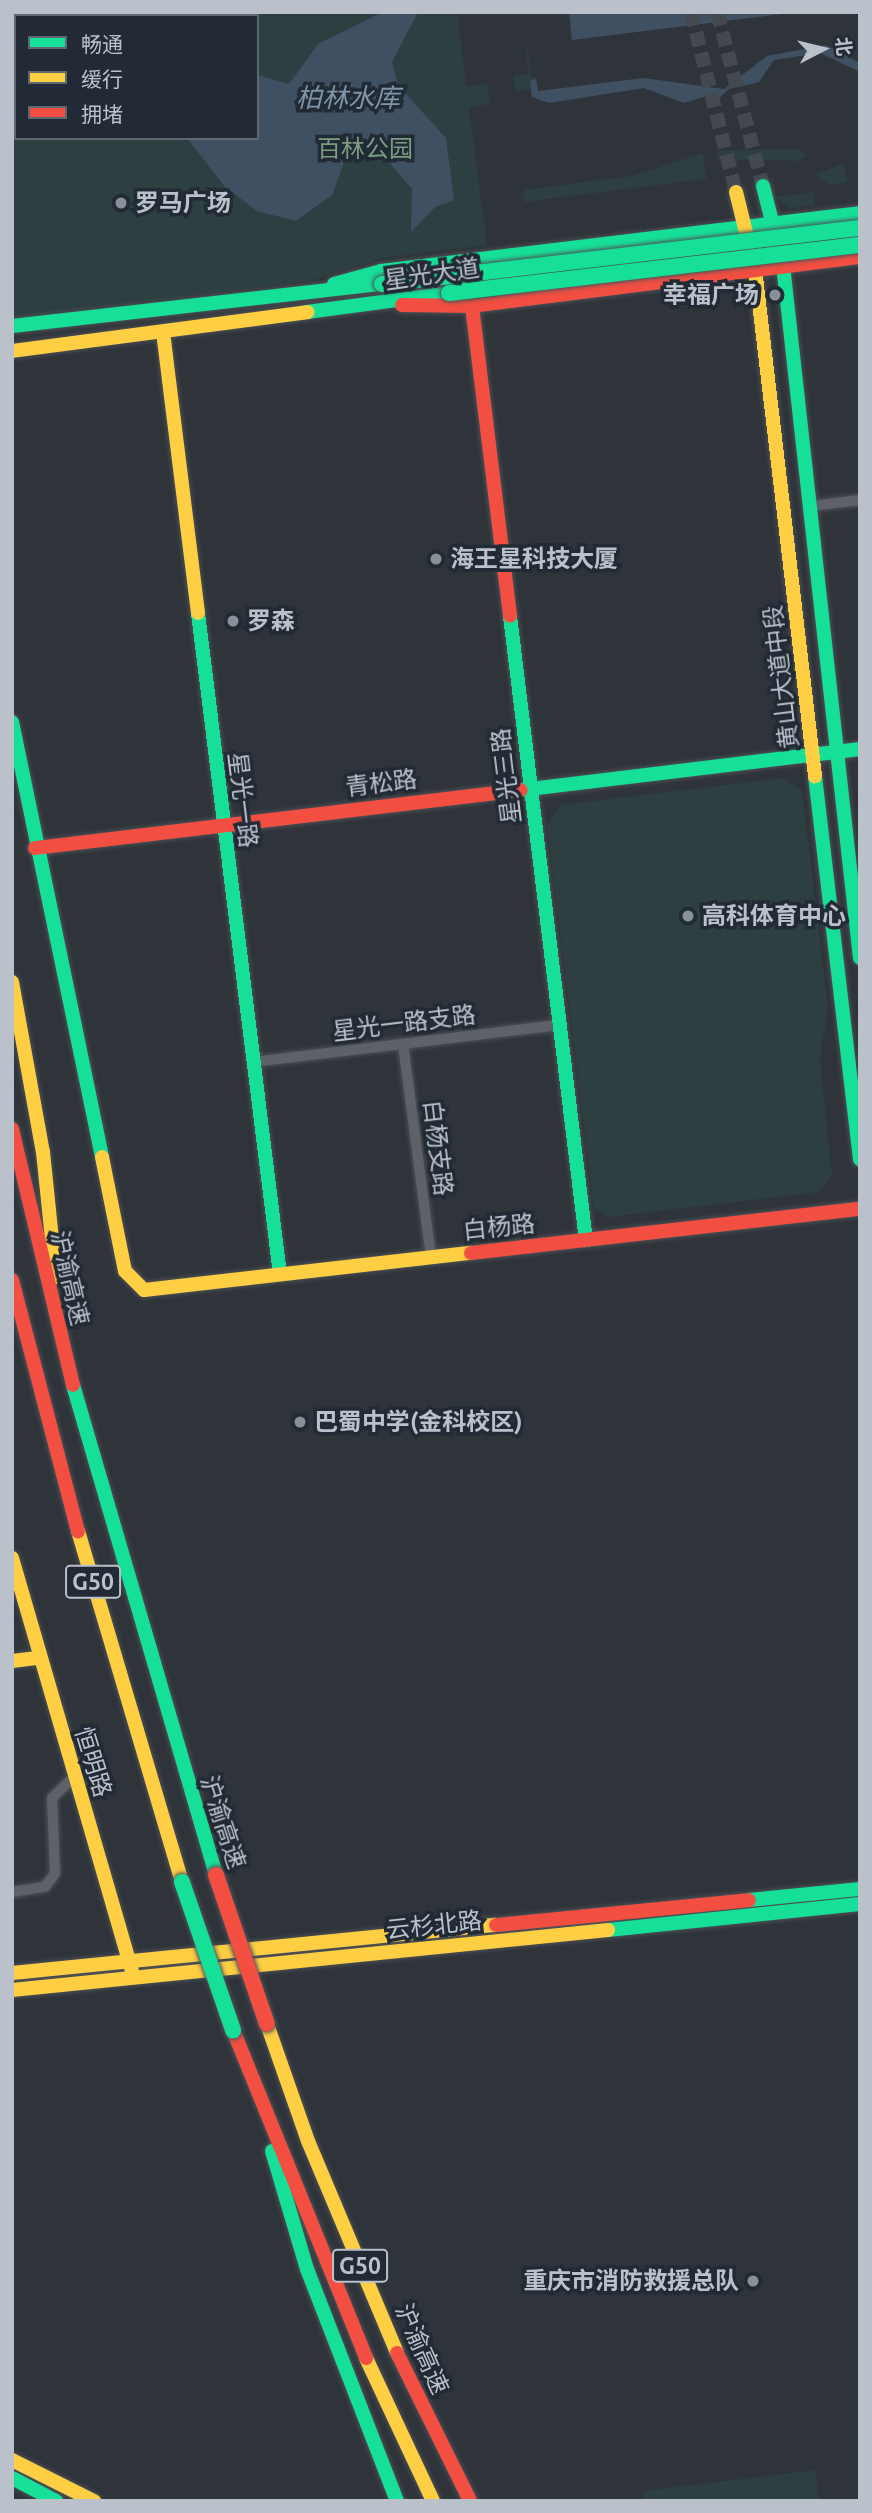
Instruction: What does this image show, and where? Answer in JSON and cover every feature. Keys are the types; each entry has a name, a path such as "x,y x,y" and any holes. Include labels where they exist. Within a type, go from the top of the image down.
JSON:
{"main road":[{"name":"黄山大道中段","path":"763,186 783,265 860,958"},
{"name":"黄山大道中段","path":"736,191 755,269 860,1159"},
{"path":"317,288 381,271 860,213"},
{"name":"星光大道","path":"12,326 317,288 382,284 860,228"},
{"name":"星光大道","path":"12,351 449,293 860,245"},
{"path":"380,304 472,306 860,257"},
{"name":"星光三路","path":"472,306 586,1240"},
{"name":"星光一路","path":"163,332 280,1274"},
{"path":"12,722 35,848"},
{"name":"青松路","path":"35,848 813,752 860,749"},
{"name":"白杨路","path":"35,848 125,1271 144,1290 860,1209"},
{"path":"12,982 43,1152 65,1357"},
{"name":"沪渝高速","path":"12,1129 65,1357 216,1875 308,2141 406,2374 470,2501"},
{"name":"G50","path":"12,1280 44,1416 182,1882 233,2030 380,2393 433,2501"},
{"name":"恒明路","path":"12,1558 38,1658 134,1978"},
{"path":"12,1661 38,1658"},
{"name":"云杉北路","path":"12,1973 860,1889"},
{"name":"云杉北路","path":"12,1990 860,1904"},
{"path":"265,2113 279,2191 398,2501"},
{"path":"12,2459 94,2501"},
{"path":"12,2478 56,2501"}],"street":[{"path":"810,506 860,500"},
{"name":"星光一路支路","path":"253,1062 559,1025"},
{"name":"白杨支路","path":"403,1044 431,1257"},
{"path":"12,1892 45,1887 55,1873 50,1809 74,1777"}],"green space":[{"name":"百林公园","path":"12,12 457,12 466,86 487,84 490,104 469,107 487,245 382,258 311,281 12,318"},
{"path":"525,30 531,76 538,79 530,80 531,89 515,91 513,76 528,74"},
{"path":"799,149 806,155 799,161 718,159 717,151"},
{"path":"703,153 706,179 524,202 523,190 632,176"},
{"path":"843,164 847,182 830,185 814,174"},
{"path":"814,192 815,205 791,208 774,197"},
{"name":"高科体育中心","path":"782,778 802,790 828,1007 820,1059 832,1176 819,1192 609,1217 594,1209 547,825 561,805"},
{"path":"815,2470 819,2501 644,2501 643,2491"}],"water":[{"path":"16,12 223,12 122,14"},
{"name":"柏林水库","path":"383,12 418,12 392,62 398,85 446,138 454,200 435,207 411,232 412,189 374,145 359,149 344,163 332,195 296,221 257,211 225,187 189,140 259,140 259,76 289,84 318,44"},
{"path":"569,12 798,12 572,40"},
{"path":"826,45 860,63 860,72 820,53 774,60 759,82 729,89 718,99 710,95 684,103 644,88 549,103 532,97 530,80 536,79 538,91 643,78 724,89 767,56"}],"tunnel":[{"path":"691,12 736,192"},
{"path":"717,12 763,186"}],"traffic: fast":[{"path":"763,186 783,265 860,958"},
{"path":"334,284 381,271 860,213"},
{"path":"382,284 860,228"},
{"path":"449,293 860,245"},
{"path":"12,326 382,284"},
{"path":"307,312 449,293"},
{"path":"198,613 280,1274"},
{"path":"510,616 586,1240"},
{"path":"12,722 102,1157"},
{"path":"521,790 860,749"},
{"path":"815,776 860,1159"},
{"path":"73,1385 216,1875"},
{"path":"182,1882 233,2030"},
{"path":"749,1900 860,1889"},
{"path":"608,1930 860,1904"},
{"path":"272,2151 307,2269 397,2501"},
{"path":"12,2478 56,2501"}],"traffic: slow":[{"path":"736,192 755,269 815,776"},
{"path":"12,351 307,312"},
{"path":"163,332 198,613"},
{"path":"12,982 43,1152 56,1277"},
{"path":"102,1157 125,1271 144,1290 471,1253"},
{"path":"78,1531 182,1882"},
{"path":"12,1558 132,1970"},
{"path":"12,1661 38,1658"},
{"path":"12,1973 496,1925"},
{"path":"12,1990 608,1930"},
{"path":"267,2024 308,2141 397,2353"},
{"path":"366,2358 433,2501"},
{"path":"12,2460 94,2501"}],"traffic: jam":[{"path":"402,305 472,306 860,257"},
{"path":"472,306 510,616"},
{"path":"35,848 521,790"},
{"path":"12,1129 73,1385"},
{"path":"471,1253 860,1209"},
{"path":"12,1280 78,1531"},
{"path":"216,1875 267,2024"},
{"path":"496,1925 749,1900"},
{"path":"233,2030 366,2358"},
{"path":"397,2353 470,2501"}],"place":[{"name":"罗马广场","path":"121,203"},
{"name":"幸福广场","path":"775,295"},
{"name":"海王星科技大厦","path":"436,559"},
{"name":"罗森","path":"233,621"},
{"name":"高科体育中心","path":"688,916"},
{"name":"巴蜀中学(金科校区)","path":"300,1422"},
{"name":"重庆市消防救援总队","path":"753,2281"}]}
